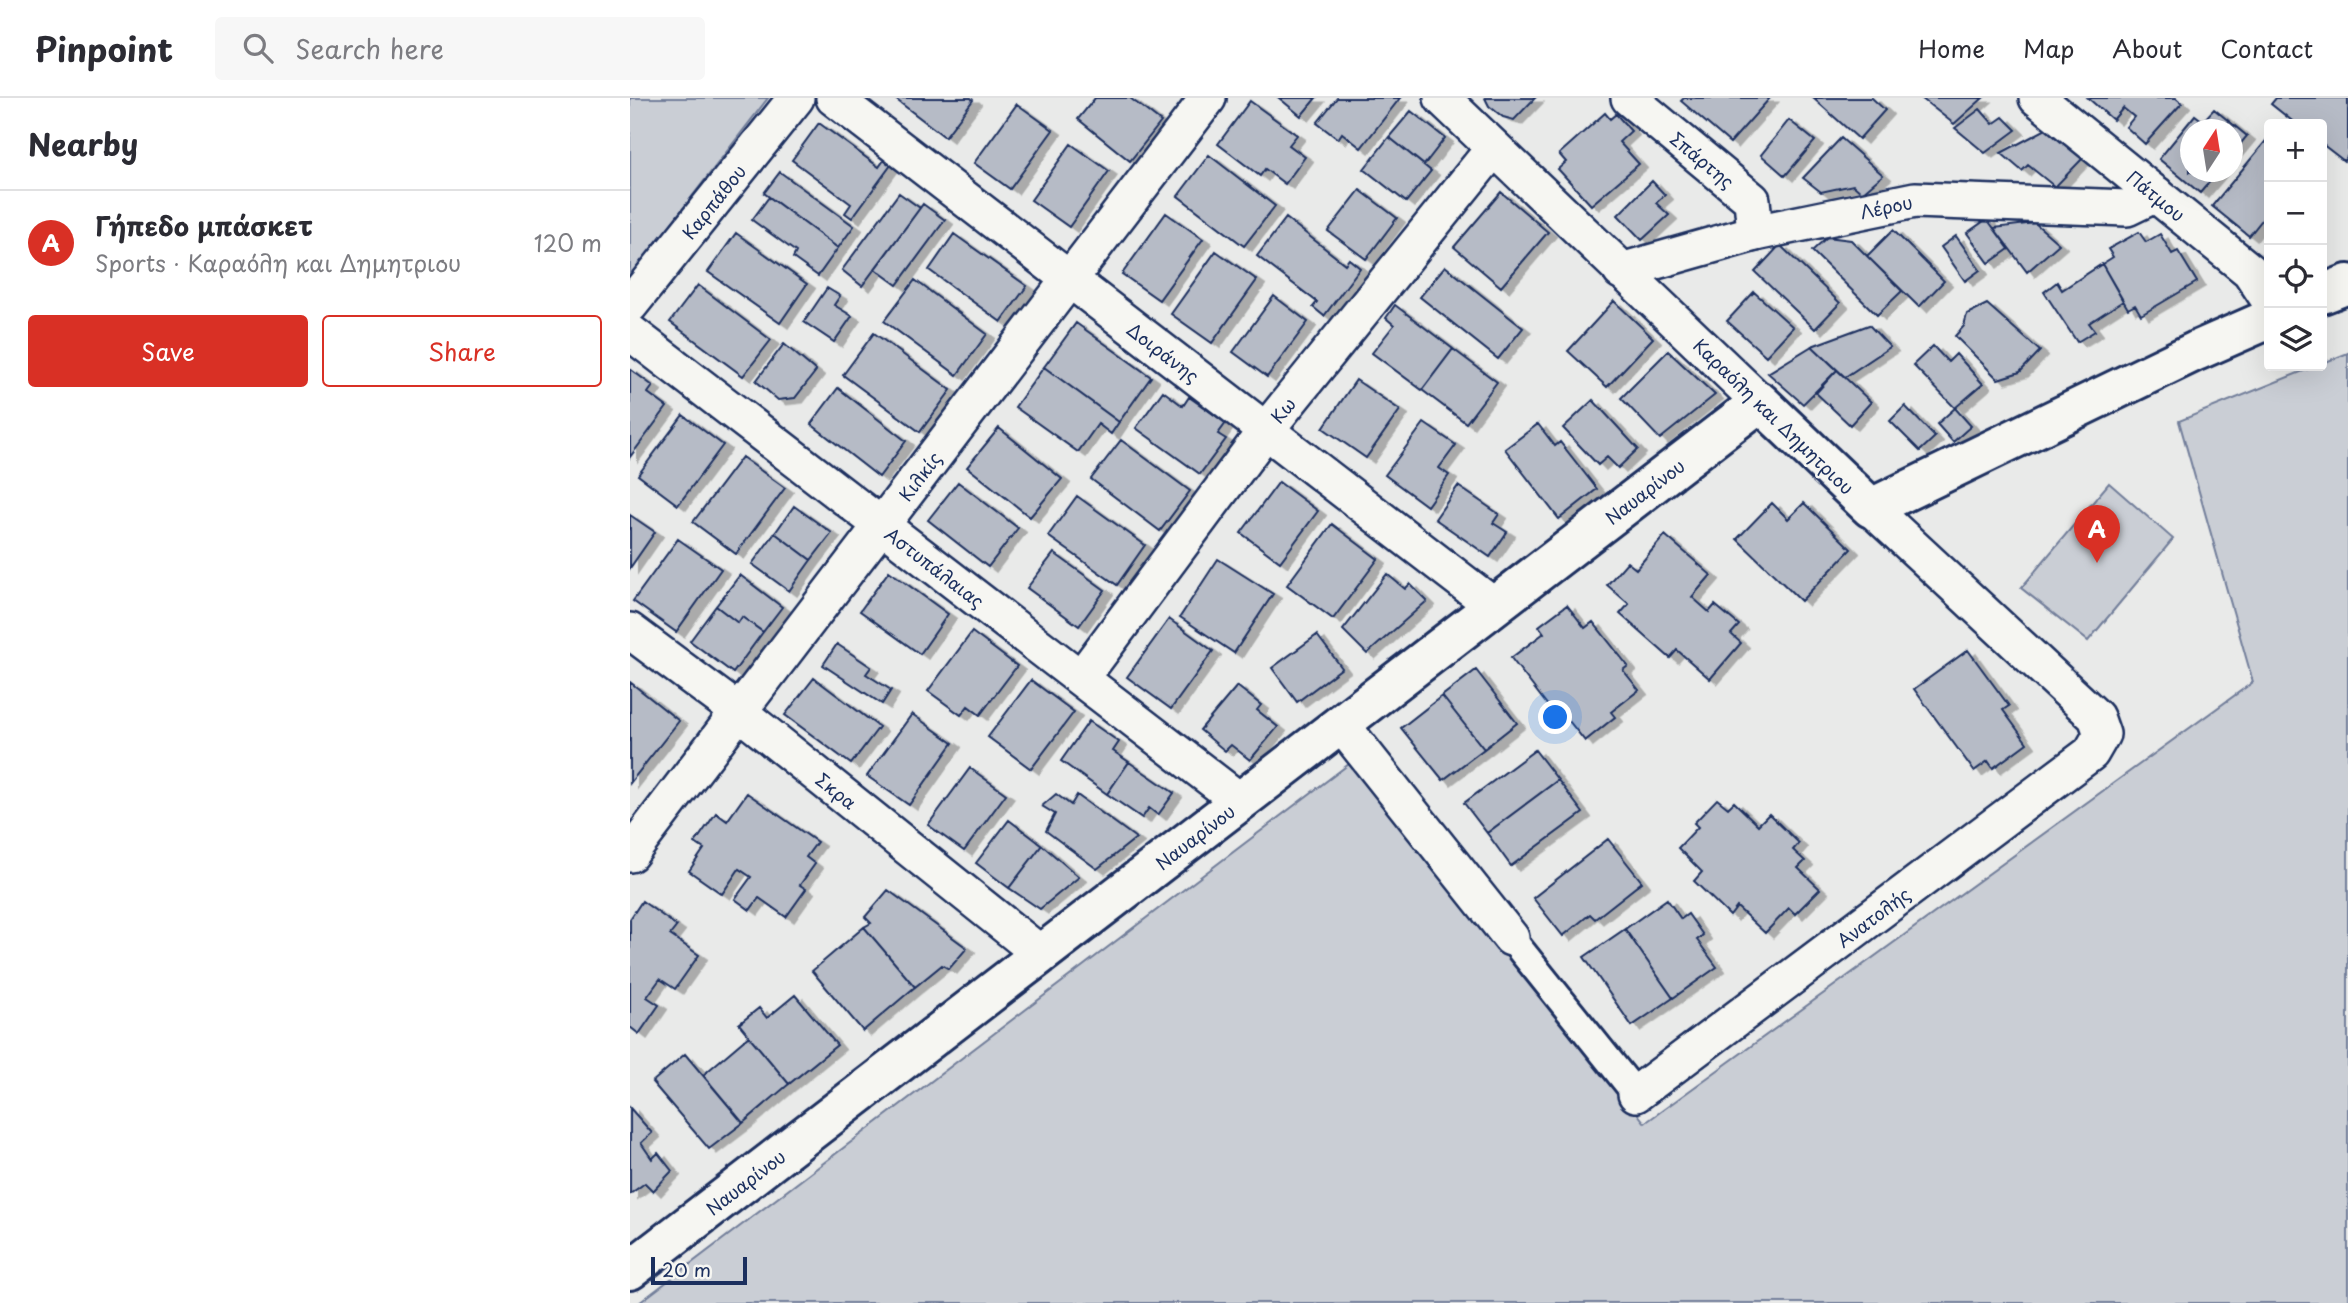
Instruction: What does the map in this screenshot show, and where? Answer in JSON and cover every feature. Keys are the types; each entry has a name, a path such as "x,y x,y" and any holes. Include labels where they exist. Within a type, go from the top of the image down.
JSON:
{"street":[{"name":"Καρπάθου","path":"630,306 796,98"},
{"name":"Δοιράνης","path":"834,98 1494,606"},
{"name":"Κιλκίς","path":"630,854 1208,98"},
{"name":"Καραόλη και Δημητριου","path":"1442,98 1871,508 2096,717 2102,734"},
{"name":"Σπάρτης","path":"1629,98 1752,200 1755,233"},
{"name":"Πάτμου","path":"2037,98 2250,271 2264,292"},
{"name":"Κω","path":"1082,677 1266,430 1494,148"},
{"name":"Λέρου","path":"1621,271 1755,233 1915,200 2127,208 2156,194"},
{"path":"2327,292 2348,284"},
{"path":"1871,508 2183,357 2264,321"},
{"name":"Αστυπάλαιας","path":"630,332 1240,801"},
{"name":"Ναυαρίνου","path":"630,1269 1760,402"},
{"name":"Σκρα","path":"630,631 739,712 1041,954"},
{"path":"1341,724 1636,1094"},
{"name":"Ανατολής","path":"1636,1094 2091,752 2102,734"}],"shaded area":[{"path":"630,98 768,98 630,277"},
{"path":"2348,353 2348,1303 639,1303 1357,758 1645,1123 2253,682 2179,421 2303,371 2327,371 2327,361"},
{"path":"2109,483 2173,539 2088,641 2021,588"}],"building":[{"path":"894,98 971,98 973,100 945,137"},
{"path":"1095,98 1130,98 1161,122 1130,161 1078,119"},
{"path":"1279,98 1316,98 1301,116"},
{"path":"1337,98 1400,98 1361,148 1342,133 1338,139 1317,123"},
{"path":"1485,98 1535,98 1514,120 1503,117 1489,106"},
{"path":"1684,98 1770,98 1730,143 1681,101"},
{"path":"1813,98 1872,98 1885,110 1859,139"},
{"path":"1921,98 1983,98 1954,124"},
{"path":"2088,98 2176,98 2182,103 2145,144 2126,127 2134,117 2123,108 2113,120"},
{"path":"2276,98 2348,98 2348,155 2344,161 2327,148 2327,119 2290,119 2271,104"},
{"path":"1250,101 1297,135 1289,145 1305,157 1285,184 1265,169 1260,176 1218,144"},
{"path":"1017,104 1053,130 1010,189 974,163"},
{"path":"1980,109 1993,124 2003,117 2016,130 1985,153 1955,128"},
{"path":"2214,109 2226,119 2205,119"},
{"path":"1411,111 1445,138 1424,165 1389,137"},
{"path":"1605,113 1610,119 1616,114 1631,131 1619,142 1639,164 1591,205 1558,169 1566,162 1559,154"},
{"path":"1789,120 1815,141 1785,176 1761,155"},
{"path":"819,123 879,167 884,160 891,165 852,218 845,213 851,204 792,160"},
{"path":"2050,127 2084,157 2055,187 2028,165 2022,171 2001,153"},
{"path":"2180,133 2180,176 2159,159"},
{"path":"1389,137 1431,171 1406,202 1364,169"},
{"path":"1841,138 1883,175 1862,193 1853,185 1821,192 1803,178"},
{"path":"2264,143 2264,217 2249,236 2212,206 2232,182 2243,182 2243,168"},
{"path":"1071,144 1109,171 1069,227 1031,200"},
{"path":"1209,155 1275,206 1244,246 1178,196"},
{"path":"780,172 854,226 838,248 764,193"},
{"path":"1652,181 1665,195 1656,203 1669,215 1642,240 1618,215"},
{"path":"2187,182 2209,182 2200,193"},
{"path":"1360,190 1397,218 1366,259 1328,231"},
{"path":"1501,192 1548,232 1501,287 1454,247"},
{"path":"899,193 920,208 862,286 842,270"},
{"path":"769,197 838,248 818,276 793,258 796,252 752,220"},
{"path":"923,204 945,220 897,285 875,269"},
{"path":"1166,213 1203,239 1159,300 1122,274"},
{"path":"1286,218 1345,264 1349,259 1360,268 1324,316 1313,307 1317,302 1257,256"},
{"path":"1987,219 2009,249 1989,263 1967,233"},
{"path":"2035,223 2059,244 2027,272 1994,228"},
{"path":"1893,230 1944,281 1919,307 1867,256"},
{"path":"2139,232 2146,242 2160,234 2172,254 2178,251 2197,282 2141,315 2135,305 2128,309 2102,264 2113,257 2108,249"},
{"path":"736,233 807,284 780,323 708,272"},
{"path":"954,234 1027,286 1001,322 929,270"},
{"path":"1956,236 1980,270 1965,281 1941,247"},
{"path":"1827,237 1851,240 1902,291 1877,315 1812,251"},
{"path":"1780,245 1840,303 1815,329 1755,272"},
{"path":"1216,251 1257,280 1212,343 1171,314"},
{"path":"2102,264 2123,301 2089,323 2095,331 2077,342 2044,292 2057,282 2062,290"},
{"path":"1445,266 1523,328 1498,359 1420,297"},
{"path":"915,280 987,334 957,375 884,321"},
{"path":"698,285 771,340 743,376 670,322"},
{"path":"827,288 840,296 834,305 852,316 834,342 804,322"},
{"path":"1754,292 1793,327 1766,356 1727,321"},
{"path":"1274,296 1308,322 1267,377 1233,352"},
{"path":"1614,301 1653,338 1607,387 1568,351"},
{"path":"1987,304 2040,351 2020,372 1998,379 1955,336 1964,326 1967,314"},
{"path":"1395,305 1453,349 1422,390 1372,353 1394,325 1386,318"},
{"path":"1076,323 1151,377 1119,422 1044,367"},
{"path":"1869,325 1890,347 1845,377 1812,346"},
{"path":"874,333 951,390 920,432 843,375"},
{"path":"784,344 816,371 795,398 778,400 756,381"},
{"path":"1812,346 1837,370 1803,404 1768,373"},
{"path":"1933,346 1948,362 1956,354 1983,384 1955,408 1913,365"},
{"path":"1453,349 1497,382 1466,423 1422,390"},
{"path":"1668,351 1715,395 1660,439 1621,398"},
{"path":"1044,367 1119,422 1111,434 1098,424 1078,452 1015,407"},
{"path":"630,369 653,386 648,393 667,407 630,457"},
{"path":"1837,370 1871,402 1850,425 1816,393"},
{"path":"1356,380 1400,410 1366,458 1323,428"},
{"path":"838,388 906,441 879,477 811,424"},
{"path":"1163,391 1183,406 1189,397 1226,423 1218,434 1226,439 1200,474 1136,428"},
{"path":"1593,400 1638,449 1618,468 1607,457 1598,465 1563,428"},
{"path":"1905,406 1935,437 1920,451 1890,421"},
{"path":"1955,408 1971,426 1953,442 1937,424"},
{"path":"683,415 723,445 678,505 638,475"},
{"path":"1424,423 1456,445 1439,468 1449,475 1427,506 1385,475"},
{"path":"1538,424 1555,446 1560,442 1597,489 1559,519 1505,449"},
{"path":"999,428 1062,479 1030,517 967,467"},
{"path":"1121,440 1190,491 1160,531 1091,479"},
{"path":"742,457 785,488 736,554 693,522"},
{"path":"958,482 1018,528 988,567 928,520"},
{"path":"1279,482 1318,511 1280,562 1241,533"},
{"path":"1458,486 1499,514 1493,523 1507,532 1490,557 1435,519"},
{"path":"1077,496 1145,545 1117,585 1048,536"},
{"path":"1772,503 1788,519 1804,503 1851,549 1801,601 1737,539"},
{"path":"794,506 832,533 811,560 775,533"},
{"path":"630,515 655,532 630,568"},
{"path":"1332,524 1378,559 1333,619 1287,585"},
{"path":"775,533 811,560 789,591 752,564"},
{"path":"1665,535 1711,575 1692,597 1709,612 1715,605 1739,625 1731,634 1741,643 1710,679 1677,650 1670,658 1620,614 1629,604 1607,585 1627,562 1636,569"},
{"path":"678,539 721,569 676,632 633,601"},
{"path":"1054,553 1105,590 1079,626 1027,588"},
{"path":"1218,559 1273,594 1234,653 1180,617"},
{"path":"889,571 948,614 920,654 860,611"},
{"path":"1387,574 1405,589 1410,584 1427,601 1367,654 1343,630"},
{"path":"740,575 782,607 763,632 742,617 738,623 716,606"},
{"path":"1567,605 1585,628 1593,622 1628,666 1623,670 1639,690 1611,712 1615,717 1585,741 1561,711 1555,715 1511,658 1544,633 1539,626"},
{"path":"716,606 738,623 742,617 763,632 733,673 690,641"},
{"path":"1169,619 1213,651 1171,709 1127,677"},
{"path":"972,632 1017,666 980,715 968,706 961,715 928,691"},
{"path":"1317,635 1342,668 1297,702 1272,668"},
{"path":"837,644 871,667 866,674 891,690 882,704 823,665"},
{"path":"1968,650 2009,706 2003,710 2027,743 1993,768 1988,761 1974,771 1914,689"},
{"path":"1476,670 1517,723 1484,749 1442,696"},
{"path":"814,678 879,727 851,764 785,715"},
{"path":"1031,680 1074,712 1031,769 988,737"},
{"path":"630,682 679,721 630,783"},
{"path":"1237,686 1261,705 1257,710 1278,727 1250,760 1231,745 1225,751 1200,730"},
{"path":"1442,696 1484,749 1443,780 1401,728"},
{"path":"912,714 953,743 909,805 867,776"},
{"path":"1089,721 1119,742 1113,751 1129,762 1107,794 1061,761"},
{"path":"1535,750 1558,780 1487,833 1464,803"},
{"path":"1129,762 1174,793 1158,815 1149,808 1142,818 1107,794"},
{"path":"970,768 1006,794 964,851 928,825"},
{"path":"1558,780 1583,813 1511,866 1487,833"},
{"path":"747,793 817,842 806,857 815,864 800,885 806,889 786,917 759,898 750,910 735,899 751,877 739,869 722,894 689,871 704,849 695,843 716,813 727,821"},
{"path":"1056,794 1071,805 1077,795 1136,838 1097,869 1046,831 1055,814 1042,806"},
{"path":"1717,799 1728,808 1734,802 1758,825 1769,814 1799,843 1793,850 1805,861 1798,868 1820,889 1795,914 1789,908 1765,933 1737,907 1730,916 1694,881 1702,872 1678,848 1698,827 1694,823"},
{"path":"1009,820 1042,845 1009,888 976,863"},
{"path":"1608,839 1642,882 1595,919 1590,914 1563,936 1533,898"},
{"path":"1042,845 1079,877 1040,909 1009,888"},
{"path":"888,890 967,948 949,969 942,965 915,987 864,927 871,923 865,917"},
{"path":"1667,899 1681,919 1688,914 1703,935 1697,940 1717,967 1673,998 1625,929"},
{"path":"642,901 677,926 670,935 699,955 675,989 660,979 647,997 659,1005 639,1034 630,1027 630,919"},
{"path":"864,927 915,987 863,1031 812,971"},
{"path":"1625,929 1673,998 1632,1026 1584,957"},
{"path":"795,995 837,1045 789,1084 739,1024 759,1008 767,1018"},
{"path":"749,1036 789,1084 743,1123 703,1075"},
{"path":"685,1054 743,1123 709,1149 652,1082"},
{"path":"630,1108 652,1133 641,1143 652,1159 658,1153 672,1171 653,1191 645,1183 630,1194"}],"place":[{"name":"Γήπεδο μπάσκετ","path":"2097,563"}]}
